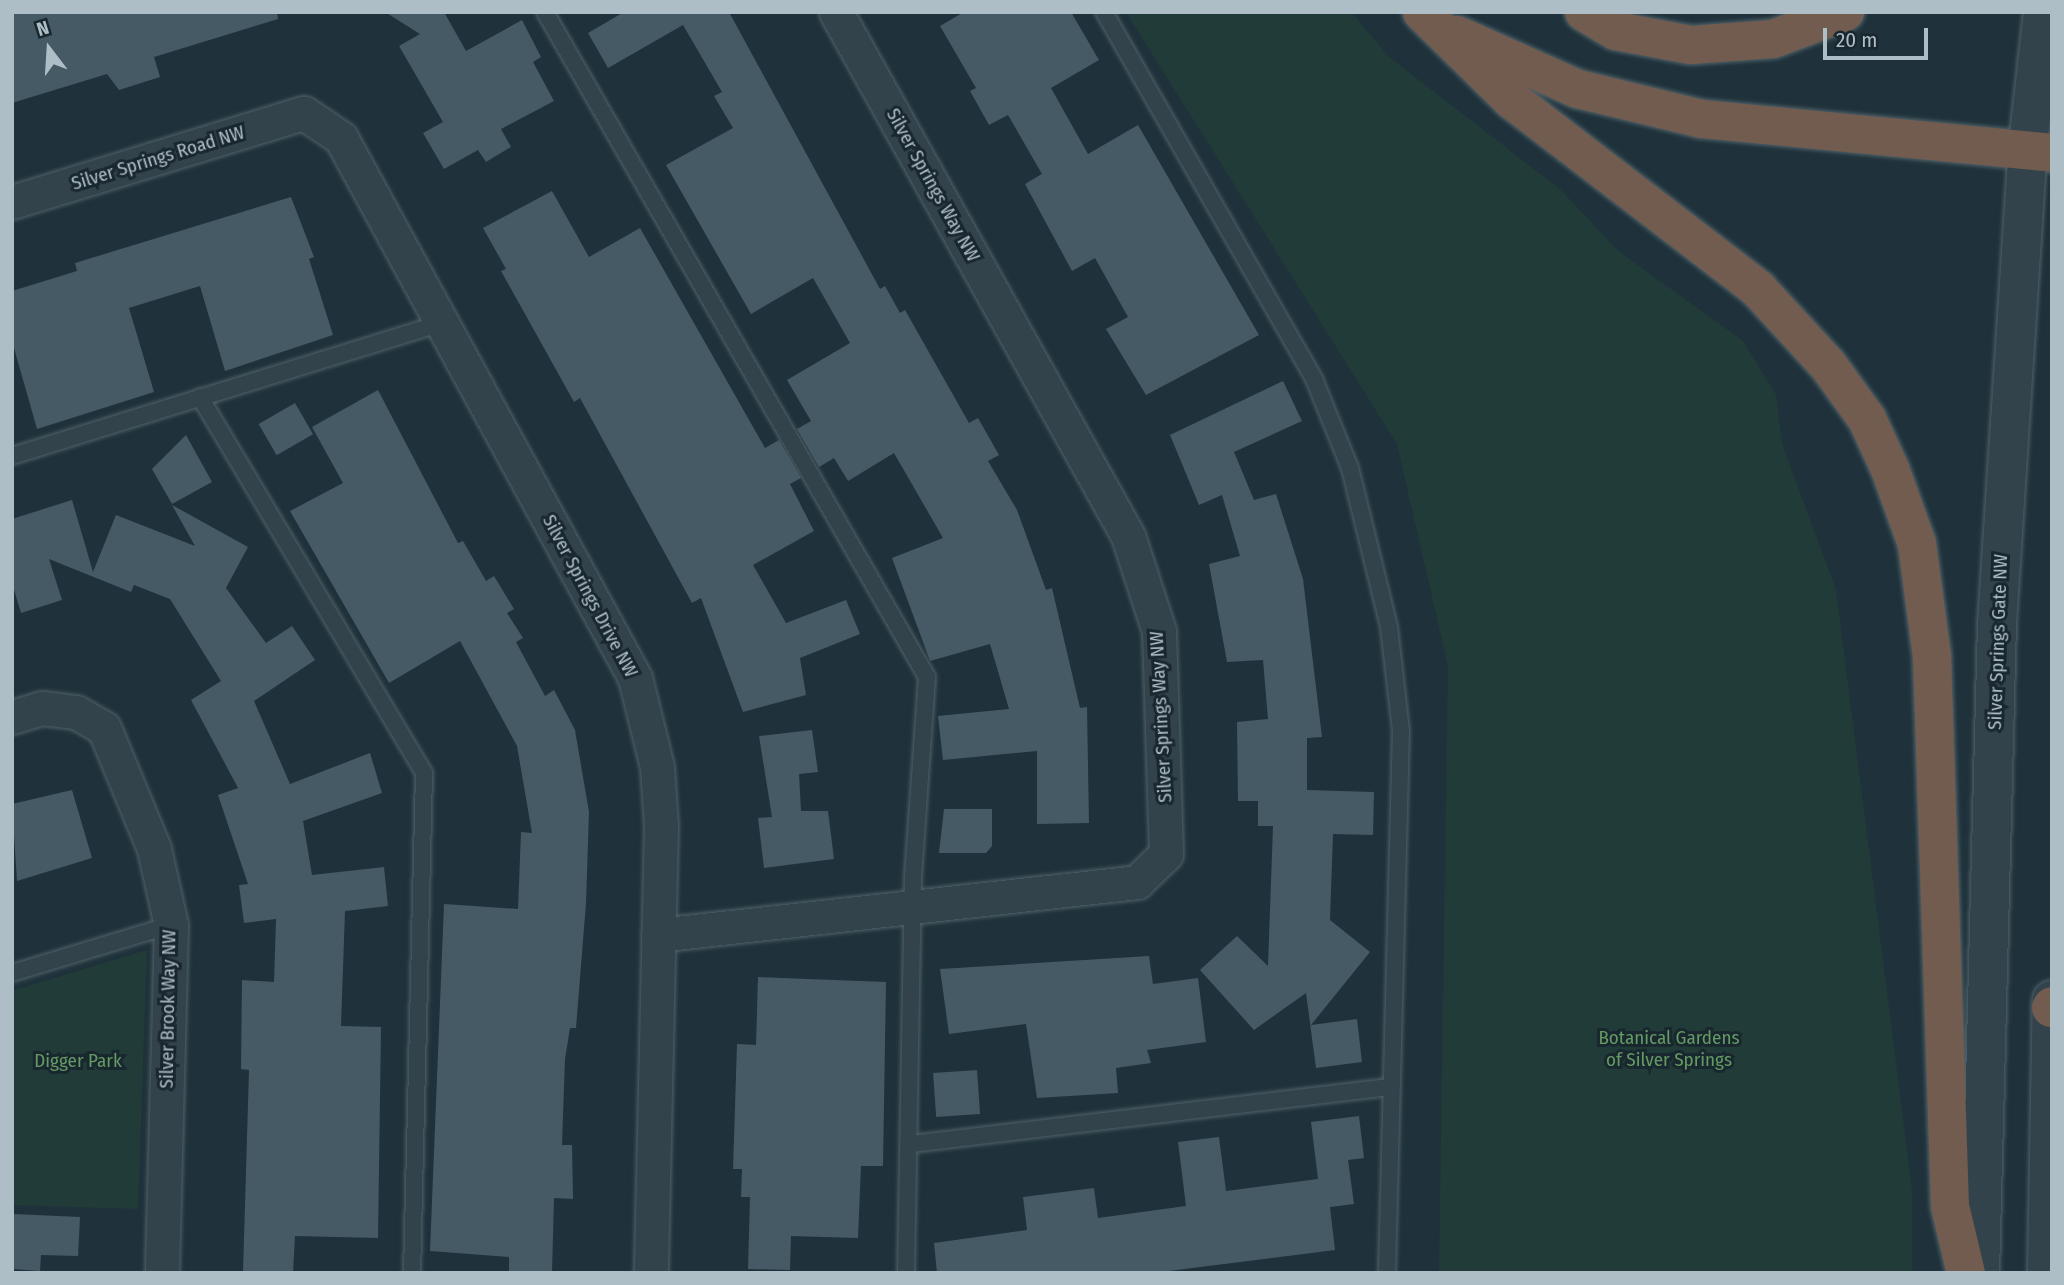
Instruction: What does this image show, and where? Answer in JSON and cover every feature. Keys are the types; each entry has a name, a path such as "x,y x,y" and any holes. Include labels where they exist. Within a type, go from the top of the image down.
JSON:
{"highway":[{"path":"1584,12 1616,32 1690,45 1773,39 1845,12"},
{"path":"1427,18 1578,89 1702,119 2040,153"},
{"path":"1427,18 1512,100 1758,289 1828,365 1867,419 1890,468 1917,544 1932,657 1950,1206 1966,1273"}],"street":[{"name":"Silver Springs Way NW","path":"658,935 913,904 1137,882 1166,854 1159,631 1128,536 836,12"},
{"name":"Silver Springs Gate NW","path":"1980,1273 1997,624 2040,153 2043,12"},
{"name":"Silver Springs Road NW","path":"12,202 304,113"},
{"name":"Silver Springs Drive NW","path":"304,113 341,138 635,678 657,767 658,935 652,1273"},
{"name":"Silver Brook Way NW","path":"12,717 43,708 76,712 104,728 138,798 171,925 162,1273"},
{"path":"2047,1273 2052,1000"}],"lane":[{"path":"545,12 927,677 913,904 911,1144 906,1273"},
{"path":"1104,12 1314,379 1350,468 1389,627 1401,730 1399,954 1388,1087 1387,1273"},
{"path":"12,456 442,323"},
{"path":"200,397 425,773 412,1273"},
{"path":"12,972 171,925"},
{"path":"911,1144 1388,1087"}],"green space":[{"name":"Botanical Gardens of Silver Springs","path":"1126,12 1351,12 1389,57 1562,191 1618,251 1743,341 1776,395 1782,444 1836,590 1912,1190 1912,1273 1439,1273 1448,666 1397,444"},
{"name":"Digger Park","path":"147,950 138,1209 12,1205 12,991"}],"building":[{"path":"12,12 277,12 278,19 154,57 160,77 119,90 107,74 12,103"},
{"path":"385,12 444,12 466,51 522,20 541,57 533,62 554,101 501,129 511,147 486,162 478,150 444,169 423,133 443,122 399,46 420,34"},
{"path":"624,12 729,12 880,289 885,286 900,313 905,310 969,423 978,418 999,455 988,461 1017,510 1046,590 1052,588 1080,708 1087,707 1089,823 1037,824 1037,751 943,760 938,716 1009,709 990,644 930,661 892,558 943,538 894,453 848,481 834,458 819,467 797,429 811,421 787,380 850,343 813,278 751,314 666,165 733,128 714,96 722,92 683,25 608,68 588,33"},
{"path":"964,12 1071,12 1099,60 1051,88 1088,154 1138,125 1259,335 1146,395 1106,329 1128,317 1095,258 1072,271 1025,184 1042,174 1008,115 989,125 970,91 976,88 940,26"},
{"path":"552,191 589,257 640,228 765,448 779,440 801,478 790,484 814,531 753,565 786,623 846,600 860,634 800,658 806,695 743,712 701,598 692,603 580,398 574,402 501,271 506,269 483,228"},
{"path":"291,197 314,257 309,259 333,335 225,371 200,286 129,308 154,392 37,429 12,341 12,291 77,271 75,263"},
{"path":"1283,381 1302,421 1234,452 1254,500 1276,494 1303,579 1322,737 1307,738 1307,790 1374,792 1373,835 1333,834 1330,920 1370,952 1311,1025 1357,1019 1362,1062 1316,1068 1306,993 1254,1030 1200,970 1237,936 1268,966 1273,826 1258,826 1258,801 1238,801 1237,722 1268,719 1263,660 1227,662 1209,564 1240,556 1222,495 1199,505 1170,435"},
{"path":"378,390 458,543 463,541 486,581 494,576 514,609 507,613 523,638 516,642 545,696 554,690 575,730 589,812 586,903 576,1028 570,1028 565,1059 562,1145 572,1145 573,1199 554,1198 552,1273 509,1273 509,1257 430,1251 444,904 518,909 521,832 532,833 517,746 460,641 389,683 290,511 343,483 312,427"},
{"path":"295,403 313,434 277,455 259,424"},
{"path":"186,435 212,482 172,504 152,469"},
{"path":"72,500 93,572 116,515 195,546 172,505 248,547 226,588 266,643 292,626 315,660 254,701 290,784 370,753 382,793 303,821 312,875 384,867 388,906 345,911 341,1026 381,1027 378,1238 295,1236 293,1273 243,1272 249,1070 241,1069 242,980 274,982 276,919 244,923 239,885 248,884 218,795 238,788 191,700 221,681 170,599 134,585 131,592 49,559 62,600 21,613 12,583 12,519"},
{"path":"812,730 818,772 799,774 801,811 828,811 834,859 764,868 758,818 772,817 759,736"},
{"path":"72,790 92,858 17,881 12,804"},
{"path":"944,809 992,809 992,846 986,853 939,853"},
{"path":"1149,956 1153,984 1198,978 1206,1042 1147,1050 1151,1063 1116,1068 1118,1093 1037,1098 1026,1024 949,1034 940,969"},
{"path":"758,977 886,982 883,1166 861,1166 858,1238 791,1236 790,1270 748,1269 750,1197 741,1197 742,1169 733,1169 737,1044 756,1045"},
{"path":"977,1070 980,1114 936,1117 933,1073"},
{"path":"1359,1116 1364,1158 1348,1160 1354,1204 1330,1207 1335,1250 1153,1273 937,1273 934,1243 1027,1230 1023,1197 1094,1188 1098,1218 1186,1206 1178,1142 1219,1137 1226,1191 1318,1179 1311,1122"},
{"path":"13,1214 80,1217 78,1256 41,1255 40,1271 12,1269"}]}
